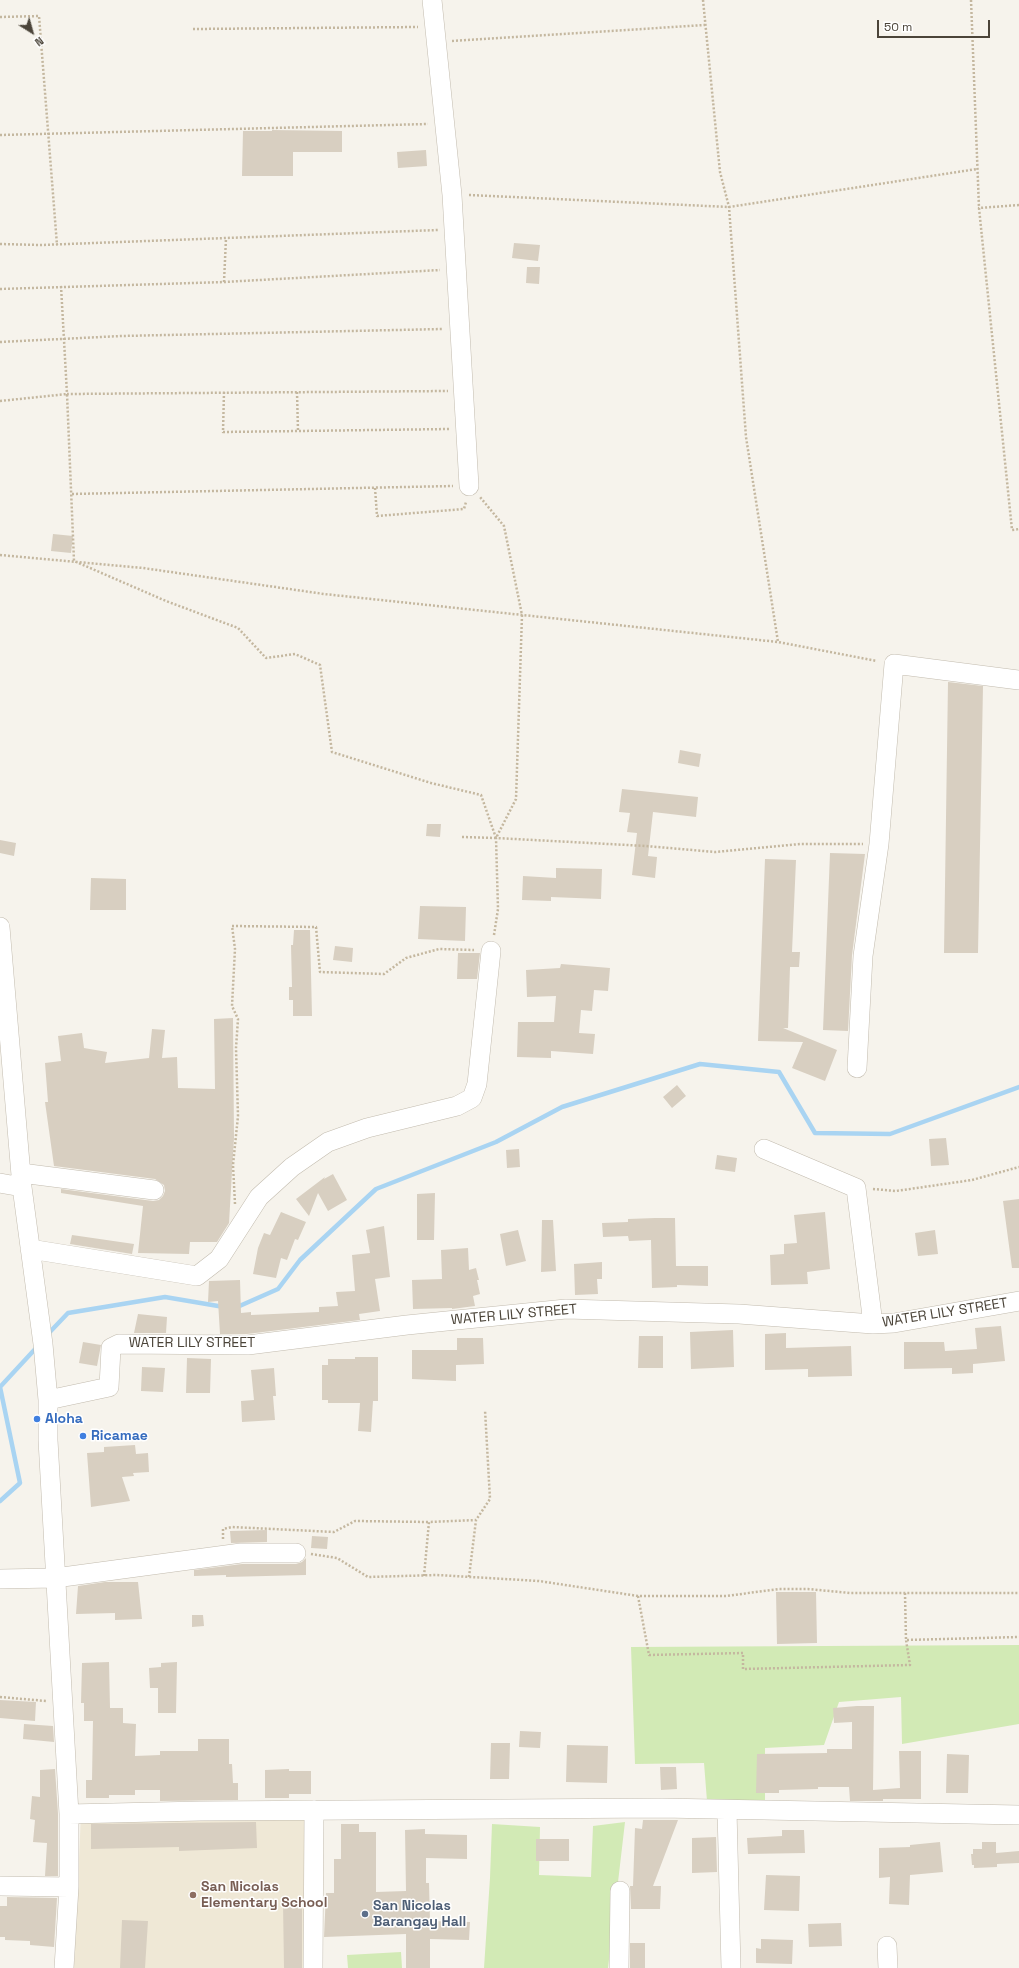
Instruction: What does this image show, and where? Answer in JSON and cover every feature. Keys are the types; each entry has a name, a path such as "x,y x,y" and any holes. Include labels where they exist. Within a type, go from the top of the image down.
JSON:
{"street":[{"path":"432,0 452,195 469,486"},
{"path":"857,1068 863,956 879,844 894,664 1019,680"},
{"path":"0,927 4,1032 21,1180 43,1344 48,1400 48,1440 55,1578 62,1665 62,1702 69,1814 68,1887 64,1968"},
{"path":"30,1249 198,1276 219,1259 259,1197 292,1167 328,1142 367,1128 457,1106 472,1098 477,1084 491,951"},
{"path":"764,1149 856,1188 873,1324"},
{"path":"0,1183 21,1180 154,1190"},
{"name":"WATER LILY STREET","path":"48,1400 109,1387 111,1348 119,1344 248,1345 407,1325 566,1309 739,1314 873,1324 894,1323 1019,1301"},
{"path":"0,1578 55,1578 241,1553 296,1554"},
{"path":"69,1814 314,1810 662,1808 1019,1815"},
{"path":"313,1968 314,1810"},
{"path":"727,1810 731,1968"},
{"path":"0,1886 68,1887"},
{"path":"619,1968 620,1891"},
{"path":"887,1946 888,1968"}],"path":[{"path":"703,0 720,172 729,207 746,437 778,642"},
{"path":"971,0 979,208 1012,530 1019,529"},
{"path":"0,17 39,16 56,244"},
{"path":"193,29 435,34 705,25"},
{"path":"0,135 431,124 444,122"},
{"path":"452,195 729,207 977,169"},
{"path":"979,208 1019,205"},
{"path":"0,244 56,244 454,230"},
{"path":"224,282 226,238"},
{"path":"0,289 224,282 456,270"},
{"path":"61,286 74,561"},
{"path":"0,342 121,336 460,329"},
{"path":"0,401 67,394 464,390"},
{"path":"224,392 223,432 466,429"},
{"path":"297,392 298,431"},
{"path":"72,494 469,486"},
{"path":"375,488 377,516 464,509 469,486"},
{"path":"469,486 504,526 522,615 516,799 496,838"},
{"path":"0,555 143,568 324,594 778,642 894,664"},
{"path":"74,561 166,601 238,628 266,658 295,654 320,665 332,752 431,783 481,795 496,838 498,909 491,951 439,949 406,958 384,974 320,972 316,927 232,926 235,949 232,1006 238,1019 236,1048 238,1116 233,1165 238,1228"},
{"path":"462,837 646,846 715,852 800,844 879,844"},
{"path":"856,1188 896,1191 972,1180 1019,1167"},
{"path":"469,1577 476,1520 490,1499 485,1410"},
{"path":"232,1527 334,1532 355,1521 429,1522 476,1520"},
{"path":"424,1576 429,1522"},
{"path":"296,1554 319,1554 337,1558 368,1577 469,1577 539,1581 638,1596 726,1596 779,1589 808,1589 850,1593 1019,1593"},
{"path":"638,1596 649,1654 743,1653 743,1669 910,1666 906,1640 906,1593"},
{"path":"906,1640 1019,1637"},
{"path":"0,1697 62,1702"}],"shaded area":[{"name":"San Nicolas Elementary School","path":"296,1814 309,1822 307,1968 74,1968 81,1815"}],"green space":[{"path":"1019,1645 1019,1724 902,1744 901,1697 839,1702 824,1745 765,1748 765,1802 707,1801 704,1763 635,1764 631,1647"},
{"path":"625,1822 608,1968 484,1968 492,1824 540,1827 539,1875 591,1877 593,1826"},
{"path":"401,1952 402,1968 348,1968 347,1955"}],"building":[{"path":"243,131 342,131 342,152 293,152 293,176 242,176"},
{"path":"426,150 427,166 398,168 397,152"},
{"path":"514,243 540,245 538,261 512,258"},
{"path":"527,267 540,267 539,284 526,283"},
{"path":"53,534 73,536 71,553 51,551"},
{"path":"948,682 983,686 978,953 944,953"},
{"path":"680,750 701,754 699,767 678,763"},
{"path":"622,789 698,797 696,817 653,812 648,856 657,857 655,878 632,875 637,833 627,832 630,813 619,812"},
{"path":"427,824 441,824 440,837 426,836"},
{"path":"0,840 16,843 14,856 0,853"},
{"path":"830,853 865,854 852,955 848,1031 823,1030"},
{"path":"765,859 796,860 792,952 800,952 799,967 790,967 788,1028 783,1028 837,1050 825,1081 792,1068 803,1042 758,1041"},
{"path":"556,868 602,869 601,899 551,897 551,901 522,900 523,876 556,878"},
{"path":"91,878 126,879 126,910 90,910"},
{"path":"420,906 466,907 465,941 418,939"},
{"path":"294,930 310,930 312,1016 293,1016 293,1000 289,1000 289,987 292,987 291,945 293,945"},
{"path":"335,946 353,948 352,962 333,960"},
{"path":"458,953 480,953 477,979 457,979"},
{"path":"561,964 610,968 608,991 594,990 592,1011 581,1010 579,1033 595,1034 593,1054 551,1051 551,1058 517,1057 518,1022 554,1022 556,996 527,997 526,970 560,968"},
{"path":"233,1018 234,1138 229,1223 217,1242 190,1242 189,1254 138,1253 143,1206 61,1193 61,1189 153,1201 159,1200 163,1196 165,1191 164,1185 155,1179 54,1166 45,1102 48,1102 45,1063 61,1061 58,1036 82,1033 84,1048 107,1052 105,1063 149,1058 152,1029 165,1030 162,1058 177,1057 178,1088 215,1089 214,1019"},
{"path":"677,1085 686,1096 672,1108 663,1097"},
{"path":"946,1138 949,1165 931,1166 929,1139"},
{"path":"519,1149 520,1167 507,1168 506,1150"},
{"path":"717,1155 737,1158 735,1172 715,1169"},
{"path":"333,1174 347,1200 328,1211 318,1193 309,1216 296,1199 325,1177 324,1179"},
{"path":"435,1193 434,1240 417,1240 417,1194"},
{"path":"1019,1199 1019,1268 1012,1268 1003,1201"},
{"path":"281,1212 306,1222 298,1240 295,1239 287,1260 281,1258 276,1278 253,1274 258,1248 264,1233 270,1235"},
{"path":"825,1212 830,1269 807,1272 808,1284 771,1285 770,1255 784,1254 784,1244 797,1243 794,1215"},
{"path":"675,1218 676,1266 708,1266 708,1286 677,1285 677,1287 652,1288 651,1240 629,1241 628,1236 603,1237 602,1223 628,1222 628,1219"},
{"path":"542,1220 553,1220 556,1271 541,1272"},
{"path":"384,1226 390,1277 375,1279 380,1311 359,1314 360,1320 247,1334 220,1334 218,1301 208,1302 209,1281 240,1280 241,1313 251,1312 251,1315 319,1312 319,1307 338,1306 336,1292 355,1291 352,1255 370,1253 366,1230"},
{"path":"518,1230 526,1261 506,1266 500,1234"},
{"path":"935,1230 938,1254 918,1256 915,1233"},
{"path":"72,1235 134,1244 132,1254 70,1244"},
{"path":"468,1248 469,1270 476,1268 479,1280 477,1280 480,1294 473,1296 475,1306 452,1309 413,1309 412,1280 442,1279 441,1250"},
{"path":"602,1262 602,1279 597,1279 598,1294 575,1295 574,1264"},
{"path":"138,1314 167,1317 166,1333 134,1333"},
{"path":"1001,1326 1005,1361 973,1364 973,1373 952,1374 952,1368 904,1369 904,1342 944,1342 945,1351 977,1349 975,1328"},
{"path":"733,1330 734,1367 691,1369 690,1332"},
{"path":"786,1333 786,1348 851,1346 852,1376 808,1377 808,1369 765,1370 765,1334"},
{"path":"639,1336 663,1336 663,1368 638,1368"},
{"path":"457,1338 483,1338 484,1364 456,1365 456,1381 412,1379 412,1350 457,1350"},
{"path":"83,1342 101,1345 97,1366 79,1363"},
{"path":"355,1357 378,1357 378,1401 373,1401 371,1432 358,1431 360,1403 328,1403 328,1400 322,1400 322,1365 328,1365 328,1359 355,1359"},
{"path":"187,1358 211,1359 210,1393 186,1393"},
{"path":"142,1367 165,1368 163,1392 141,1391"},
{"path":"274,1368 276,1396 273,1396 275,1420 242,1422 241,1401 254,1400 251,1370"},
{"path":"135,1445 136,1454 148,1453 149,1472 133,1473 134,1476 122,1477 130,1501 91,1507 87,1453 104,1452 104,1447"},
{"path":"267,1530 267,1542 231,1543 230,1531"},
{"path":"312,1536 328,1537 327,1549 311,1548"},
{"path":"306,1558 306,1575 226,1577 226,1575 194,1576 194,1570 242,1564 296,1564 302,1562"},
{"path":"105,1582 138,1582 142,1619 115,1620 115,1613 76,1614 78,1586"},
{"path":"776,1592 816,1592 817,1643 777,1644"},
{"path":"192,1615 203,1615 204,1626 192,1627"},
{"path":"109,1662 110,1708 123,1708 123,1723 136,1724 135,1756 160,1755 160,1751 198,1751 198,1739 229,1739 229,1764 232,1764 233,1783 238,1783 238,1800 160,1801 160,1790 135,1790 135,1795 109,1795 109,1798 86,1798 86,1780 92,1780 93,1721 84,1721 84,1703 81,1703 82,1663"},
{"path":"177,1662 176,1713 158,1713 158,1688 150,1688 149,1668 161,1667 161,1663"},
{"path":"0,1700 36,1702 35,1721 0,1718"},
{"path":"874,1706 873,1790 900,1788 899,1751 921,1751 921,1799 850,1801 849,1787 818,1787 818,1789 779,1790 779,1793 756,1793 757,1754 827,1753 827,1749 852,1749 852,1722 834,1723 833,1708"},
{"path":"24,1724 53,1726 54,1742 23,1739"},
{"path":"520,1731 541,1732 540,1748 519,1747"},
{"path":"491,1743 510,1743 509,1779 490,1779"},
{"path":"567,1745 608,1746 607,1783 566,1782"},
{"path":"947,1754 969,1755 968,1793 946,1793"},
{"path":"660,1767 676,1767 677,1789 661,1790"},
{"path":"55,1769 58,1814 58,1876 45,1876 47,1843 33,1842 35,1820 30,1819 32,1796 40,1797 40,1770"},
{"path":"289,1769 289,1771 311,1771 311,1794 289,1794 289,1798 265,1798 265,1770"},
{"path":"643,1820 678,1820 653,1886 661,1886 660,1909 631,1909 630,1886 633,1886 635,1828 642,1829"},
{"path":"256,1822 257,1848 179,1851 179,1847 91,1849 91,1824"},
{"path":"341,1824 359,1824 359,1832 376,1832 376,1892 406,1891 405,1830 425,1829 425,1834 467,1835 467,1859 426,1858 426,1883 429,1883 430,1921 470,1922 469,1940 430,1939 430,1968 406,1968 406,1934 324,1937 326,1893 334,1893 334,1859 341,1859"},
{"path":"782,1830 804,1830 805,1853 748,1854 747,1838 782,1836"},
{"path":"716,1837 717,1872 692,1873 692,1838"},
{"path":"536,1839 569,1839 569,1861 536,1861"},
{"path":"940,1842 943,1872 910,1875 909,1905 889,1904 890,1877 879,1878 879,1848 910,1847 910,1845"},
{"path":"982,1842 996,1842 996,1853 1019,1851 1019,1863 997,1864 997,1867 974,1868 974,1865 972,1865 971,1854 973,1854 973,1849 982,1849"},
{"path":"766,1875 800,1876 799,1911 764,1910"},
{"path":"7,1897 57,1898 54,1947 30,1945 30,1941 5,1940 5,1937 0,1937 0,1906 7,1906"},
{"path":"283,1903 302,1903 302,1968 284,1968"},
{"path":"122,1920 148,1921 145,1968 120,1968"},
{"path":"841,1923 842,1946 809,1947 808,1924"},
{"path":"761,1939 793,1940 792,1964 756,1963 756,1948 761,1949"},
{"path":"630,1943 645,1943 645,1968 630,1968"}],"waterway":[{"path":"235,1308 278,1289 300,1260 376,1189 496,1142 562,1107 700,1064 779,1072 815,1133 890,1134 1019,1087"},
{"path":"47,1335 68,1313 165,1297 224,1307"},
{"path":"0,1501 20,1483 0,1387 37,1347"}],"place":[{"name":"Aloha","path":"37,1419"},
{"name":"Ricamae","path":"83,1436"},
{"name":"San Nicolas Elementary School","path":"193,1895"},
{"name":"San Nicolas Barangay Hall","path":"365,1914"}]}
